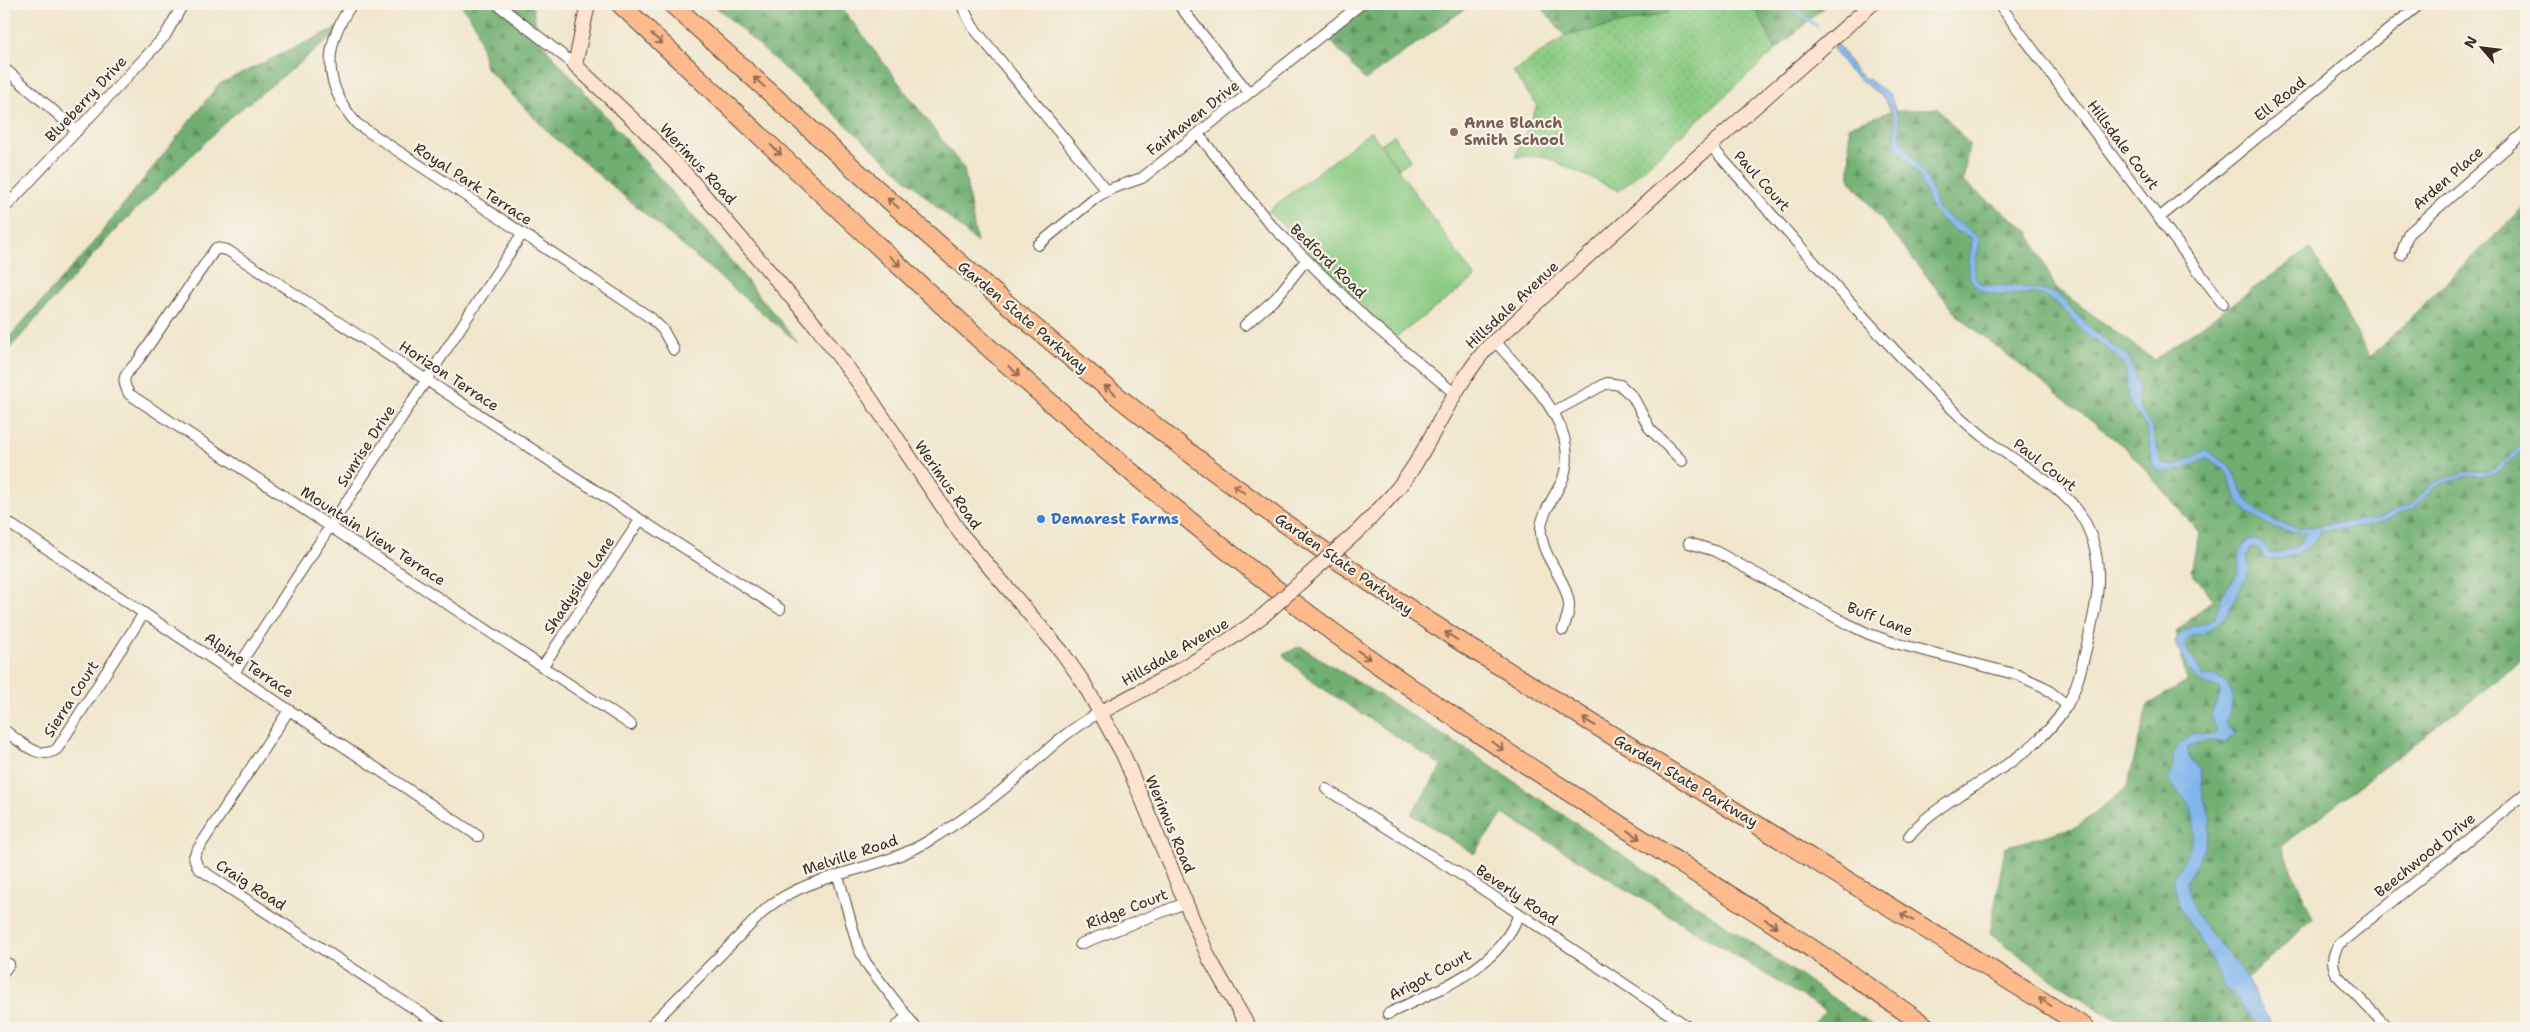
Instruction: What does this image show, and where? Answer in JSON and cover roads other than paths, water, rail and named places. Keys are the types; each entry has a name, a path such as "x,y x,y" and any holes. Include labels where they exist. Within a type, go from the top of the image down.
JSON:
{"highway":[{"path":"620,4 1054,407 1175,510 1263,580 1373,662 1464,724 1806,945 1928,1028"},
{"name":"Garden State Parkway","path":"672,4 981,282 1160,430 1278,518 1440,628 2086,1028"}],"main road":[{"path":"575,64 588,4"},
{"name":"Hillsdale Avenue","path":"1101,712 1219,648 1264,615 1359,530 1401,486 1469,368 1495,341 1867,5"},
{"name":"Werimus Road","path":"575,64 642,128 685,173 816,326 870,398 961,534 1062,652 1101,712 1123,754 1210,958 1249,1028"}],"street":[{"name":"Blueberry Drive","path":"4,209 164,36 183,4"},
{"name":"Royal Park Terrace","path":"352,4 338,27 330,54 332,83 346,111 370,134 651,318 663,330 674,350"},
{"path":"497,4 575,64"},
{"path":"961,4 973,27 1107,191"},
{"path":"1178,4 1249,93"},
{"name":"Fairhaven Drive","path":"1038,245 1107,191 1142,178 1361,4"},
{"name":"Hillsdale Court","path":"1999,4 2223,304"},
{"name":"Ell Road","path":"2158,218 2420,4"},
{"path":"4,68 77,131"},
{"name":"Arden Place","path":"2401,255 2408,234 2526,131"},
{"name":"Bedford Road","path":"1198,134 1247,198 1306,260 1397,347 1454,393"},
{"name":"Paul Court","path":"1710,145 1873,327 1945,402 1997,446 2049,483 2081,516 2096,549 2099,566 2098,600 2078,681 2067,704 2044,737 2028,751 1922,819 1909,836"},
{"name":"Sunrise Drive","path":"234,673 522,234"},
{"name":"Horizon Terrace","path":"137,362 216,248 226,250 780,610"},
{"path":"1245,325 1276,298 1306,260"},
{"path":"1495,341 1553,412 1563,431 1567,447 1567,464 1540,527 1541,535 1562,581 1569,605 1563,630"},
{"name":"Mountain View Terrace","path":"137,362 124,376 123,383 129,394 631,725"},
{"path":"1553,412 1607,383 1620,385 1633,397 1650,429 1682,461"},
{"name":"Alpine Terrace","path":"4,520 478,836"},
{"name":"Shadyside Lane","path":"543,666 640,520"},
{"name":"Buff Lane","path":"1689,543 1715,551 1869,634 1895,643 2025,677 2044,686 2067,704"},
{"name":"Sierra Court","path":"4,730 38,753 45,754 57,749 144,613"},
{"name":"Craig Road","path":"289,710 196,852 195,863 198,868 444,1028"},
{"name":"Melville Road","path":"648,1028 767,908 796,889 897,857 945,831 994,796 1065,733 1101,712"},
{"name":"Beverly Road","path":"1326,789 1519,914 1676,1025 1690,1028"},
{"name":"Beechwood Drive","path":"2388,1028 2337,976 2332,966 2332,958 2342,941 2526,793"},
{"path":"838,876 858,947 866,963 916,1028"},
{"name":"Ridge Court","path":"1080,944 1185,903"},
{"name":"Arigot Court","path":"1388,1014 1483,965 1507,939 1519,914"},
{"path":"895,1028 907,1016"}],"water":[{"path":"1837,43 1856,72 1890,94 1899,121 1901,139 1929,182 1937,208 1980,238 1974,268 1981,285 2017,286 2056,293 2093,331 2128,355 2140,391 2137,399 2142,413 2152,428 2162,464 2173,466 2206,450 2232,467 2246,499 2258,511 2274,521 2299,528 2377,518 2410,505 2433,483 2463,472 2491,471 2510,457 2526,439 2526,445 2514,459 2493,475 2465,476 2436,486 2413,509 2380,522 2357,528 2320,531 2312,544 2290,557 2282,559 2266,559 2260,550 2252,547 2247,555 2250,569 2226,616 2217,625 2202,634 2191,636 2184,644 2204,677 2215,676 2227,682 2234,699 2225,724 2234,734 2226,743 2206,741 2187,748 2190,758 2201,770 2203,797 2211,817 2204,850 2186,882 2189,896 2205,927 2241,971 2273,1028 2260,1028 2223,984 2208,953 2179,907 2173,878 2188,852 2194,833 2194,823 2188,804 2168,780 2174,768 2173,755 2176,749 2192,733 2214,735 2217,732 2211,715 2220,694 2219,688 2201,683 2195,678 2175,642 2189,627 2209,622 2215,618 2225,590 2238,573 2238,555 2247,541 2258,540 2267,548 2270,554 2298,546 2306,532 2278,529 2253,516 2240,503 2227,473 2206,459 2177,471 2162,472 2156,468 2150,454 2146,428 2128,399 2126,372 2119,359 2089,337 2051,299 2035,294 2005,295 1978,289 1969,277 1968,271 1971,238 1956,231 1939,218 1930,206 1918,174 1895,146 1895,120 1886,100 1849,71 1832,47"}],"waterway":[{"path":"1787,4 1817,26"}],"place":[{"name":"Anne Blanch Smith School","path":"1454,132"},
{"name":"Demarest Farms","path":"1041,519"}]}
